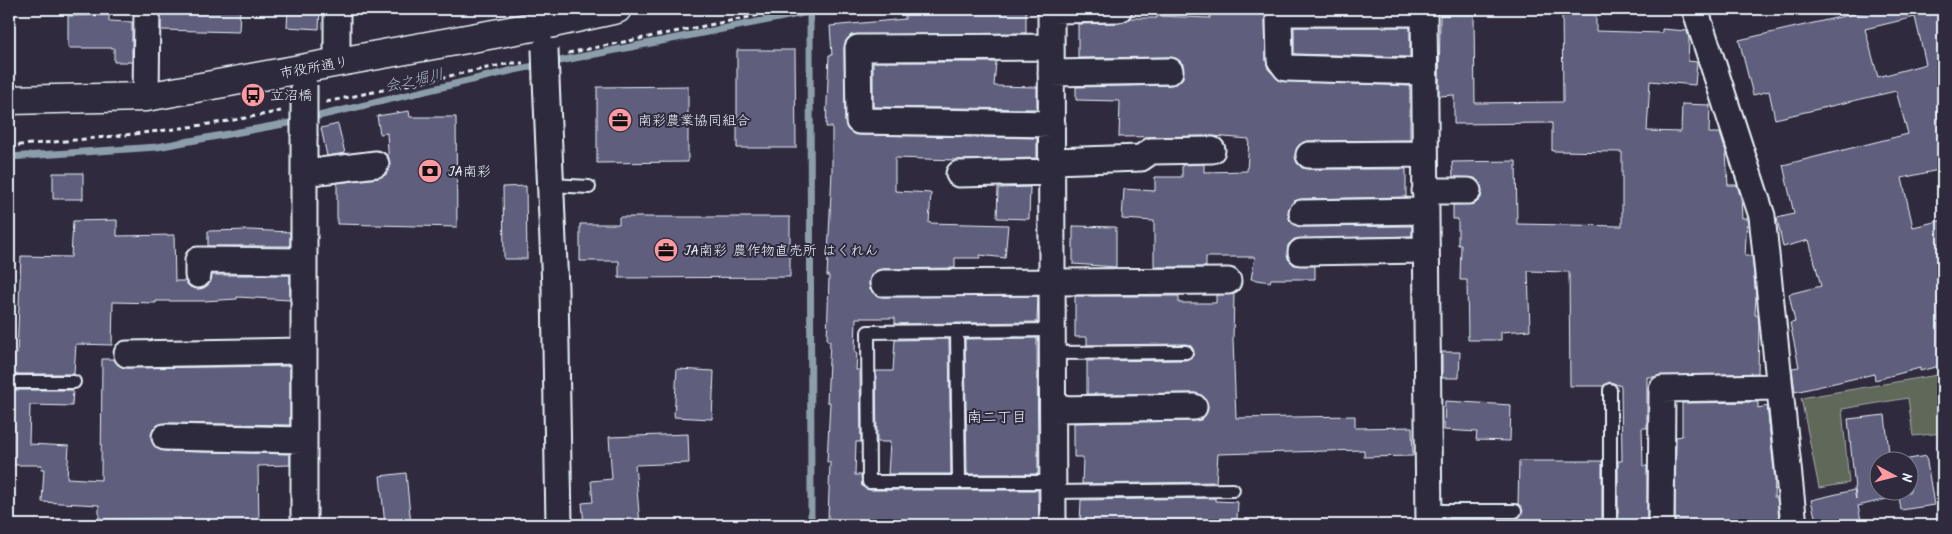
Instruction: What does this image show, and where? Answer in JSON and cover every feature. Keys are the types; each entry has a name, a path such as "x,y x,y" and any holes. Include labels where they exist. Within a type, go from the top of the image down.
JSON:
{"street":[{"path":"146,98 147,9"},
{"path":"337,9 337,62"},
{"name":"市役所通り","path":"9,100 146,98 304,77 337,62 550,34 617,9"},
{"path":"1054,525 1051,10 1119,9"},
{"path":"1695,9 1762,216 1794,525"},
{"path":"1424,72 1286,68 1280,60 1279,18 1284,14 1424,11 1429,518"},
{"path":"550,34 546,79 547,236 559,525"},
{"path":"1051,47 858,48 859,121 1052,124"},
{"path":"1052,73 1170,72"},
{"path":"304,77 302,440 304,525"},
{"path":"959,174 1141,158 1151,151 1212,150"},
{"path":"1309,154 1425,154"},
{"path":"304,173 376,164"},
{"path":"1302,213 1425,201 1468,191"},
{"path":"1301,252 1426,250"},
{"path":"198,275 198,260 303,261"},
{"path":"882,283 1228,281"},
{"path":"127,354 303,351"},
{"path":"1661,525 1662,389 1779,387"},
{"path":"1053,409 1194,407"},
{"path":"165,437 302,440"}],"lane":[{"path":"547,174 589,187"},
{"path":"1186,352 956,332 868,332 869,482 960,482 1053,487 1232,490"},
{"path":"956,332 960,482"},
{"path":"9,382 74,382"},
{"path":"1610,390 1610,525"},
{"path":"1429,518 1515,511"}],"path":[{"path":"550,34 790,9"},
{"path":"324,102 511,63 523,63"},
{"path":"9,146 102,138 200,125 285,110"}],"green space":[{"path":"1943,374 1943,433 1913,436 1908,398 1842,409 1849,483 1819,488 1801,398"}],"building":[{"path":"161,9 240,9 239,32 161,30"},
{"path":"288,9 320,9 319,29 287,27"},
{"path":"932,9 1026,9 1026,33 851,35 846,41 844,48 845,121 847,129 859,135 1037,138 1037,158 956,160 895,158 895,191 931,193 929,223 1008,225 1005,258 980,255 980,258 955,258 955,268 882,269 871,276 870,290 876,295 883,297 1038,296 1037,322 895,324 895,318 856,318 855,353 857,353 856,370 860,370 861,442 856,442 855,475 861,475 862,486 869,490 1038,490 1039,525 881,525 881,522 828,519 830,462 827,462 830,402 827,402 830,341 827,341 829,276 827,276 832,127 826,127 829,55 832,55 830,26 905,19 905,13 932,13"},
{"path":"1562,9 1596,9 1596,31 1662,33 1662,29 1687,31 1689,39 1688,61 1697,62 1695,85 1650,81 1647,131 1681,132 1682,104 1710,105 1709,133 1720,133 1726,152 1728,185 1737,185 1741,198 1742,218 1747,218 1745,256 1752,256 1756,297 1755,315 1758,315 1759,326 1758,373 1647,377 1647,428 1642,428 1643,466 1647,466 1647,523 1618,525 1618,461 1622,461 1621,386 1610,382 1603,386 1570,386 1569,272 1528,271 1530,330 1501,332 1501,340 1468,340 1467,280 1460,280 1461,245 1458,245 1458,219 1453,219 1453,205 1475,204 1481,198 1482,191 1480,183 1475,178 1453,177 1452,162 1516,161 1517,224 1622,226 1622,152 1552,151 1552,123 1454,124 1454,95 1439,96 1440,15 1474,15 1475,103 1563,102"},
{"path":"1875,9 1943,9 1943,108 1937,109 1943,139 1943,169 1902,178 1913,227 1943,220 1943,365 1920,371 1920,368 1875,380 1874,374 1795,392 1792,368 1799,367 1790,323 1795,322 1789,294 1821,286 1809,240 1783,247 1777,218 1794,214 1783,165 1908,134 1896,91 1775,119 1769,91 1753,95 1739,40","holes":["1915,17 1926,64 1878,77 1865,29"]},
{"path":"1210,11 1267,11 1265,18 1266,60 1268,69 1280,81 1410,86 1410,140 1308,141 1297,148 1295,155 1297,163 1302,168 1309,169 1406,169 1406,197 1302,199 1294,201 1288,213 1290,221 1302,227 1412,226 1412,236 1294,239 1288,245 1288,259 1294,265 1315,266 1315,279 1271,279 1270,282 1251,279 1255,257 1206,257 1206,267 1154,267 1154,221 1122,219 1124,189 1155,191 1155,177 1182,177 1182,165 1204,164 1204,172 1247,171 1249,139 1212,136 1119,137 1120,101 1076,100 1076,87 1171,85 1178,83 1183,78 1183,64 1177,59 1170,57 1078,58 1078,24 1119,23 1130,18 1157,18 1157,16 1210,18"},
{"path":"109,15 109,21 132,22 132,62 114,62 114,48 68,48 68,16"},
{"path":"1294,27 1410,27 1410,57 1294,54"},
{"path":"737,50 795,50 796,148 737,148"},
{"path":"873,62 996,62 994,86 1037,87 1037,109 873,107"},
{"path":"688,86 688,162 597,163 597,87"},
{"path":"409,111 410,117 456,117 457,227 337,224 337,183 378,178 385,175 389,169 387,133 380,134 377,116"},
{"path":"338,124 345,153 327,156 321,128"},
{"path":"53,173 83,173 83,199 53,199"},
{"path":"526,186 527,259 504,259 503,187"},
{"path":"1030,187 1029,219 997,218 998,188"},
{"path":"619,217 790,217 790,277 619,278 619,261 580,261 580,224 619,224"},
{"path":"117,220 117,236 174,235 175,281 185,281 190,287 198,289 210,283 212,275 290,275 290,300 237,297 237,299 204,301 156,301 156,303 113,302 112,345 76,344 74,374 9,374 9,354 17,354 21,256 71,257 73,221"},
{"path":"1073,226 1116,227 1116,267 1073,264"},
{"path":"250,230 290,232 290,246 208,246 208,231"},
{"path":"1234,294 1233,339 1236,418 1355,416 1355,428 1412,427 1413,456 1364,457 1364,450 1218,454 1216,482 1082,484 1083,457 1074,457 1074,423 1194,421 1201,420 1206,414 1208,406 1201,395 1194,393 1087,394 1087,361 1186,360 1193,356 1194,351 1190,345 1186,344 1087,345 1087,337 1075,337 1075,296 1179,296 1179,303 1216,303 1216,295"},
{"path":"1037,338 1038,474 967,474 965,339"},
{"path":"949,339 951,474 888,474 890,442 877,442 876,371 893,371 895,340"},
{"path":"1442,352 1460,352 1459,378 1442,378"},
{"path":"102,359 114,359 120,366 127,368 290,366 290,425 165,423 158,425 151,436 153,444 158,449 165,451 290,454 290,465 258,466 259,525 180,524 181,518 99,519 99,505 42,502 44,469 41,469 42,465 9,465 9,390 73,390 72,406 30,405 29,444 69,446 67,478 101,480"},
{"path":"677,369 714,371 712,419 674,417"},
{"path":"1445,401 1511,405 1510,441 1476,440 1477,432 1444,430"},
{"path":"1758,402 1758,408 1767,406 1775,480 1774,497 1777,497 1779,520 1745,520 1745,523 1675,521 1676,437 1682,436 1682,403"},
{"path":"1885,415 1889,452 1870,452 1870,502 1874,502 1858,506 1862,525 1817,525 1811,500 1854,490 1856,499 1848,419"},
{"path":"688,434 689,463 635,465 640,525 584,525 582,503 593,502 591,481 612,479 609,437"},
{"path":"1926,456 1934,505 1901,510 1900,502 1920,502 1920,457"},
{"path":"1519,461 1602,461 1602,525 1518,525 1518,518 1523,511 1518,504"},
{"path":"406,473 411,525 385,525 380,476"},
{"path":"1215,498 1215,501 1238,502 1237,519 1147,519 1147,525 1080,525 1081,500"}],"waterway":[{"name":"会之堀川","path":"9,157 157,147 289,123 514,70 824,9"},
{"path":"810,11 811,525"}],"place":[{"name":"立沼橋","path":"253,95"},
{"name":"南彩農業協同組合","path":"620,120"},
{"name":"JA南彩","path":"430,171"},
{"name":"JA南彩 農作物直売所 はくれん","path":"666,250"}],"district":[{"name":"南二丁目","path":"997,417"}]}
